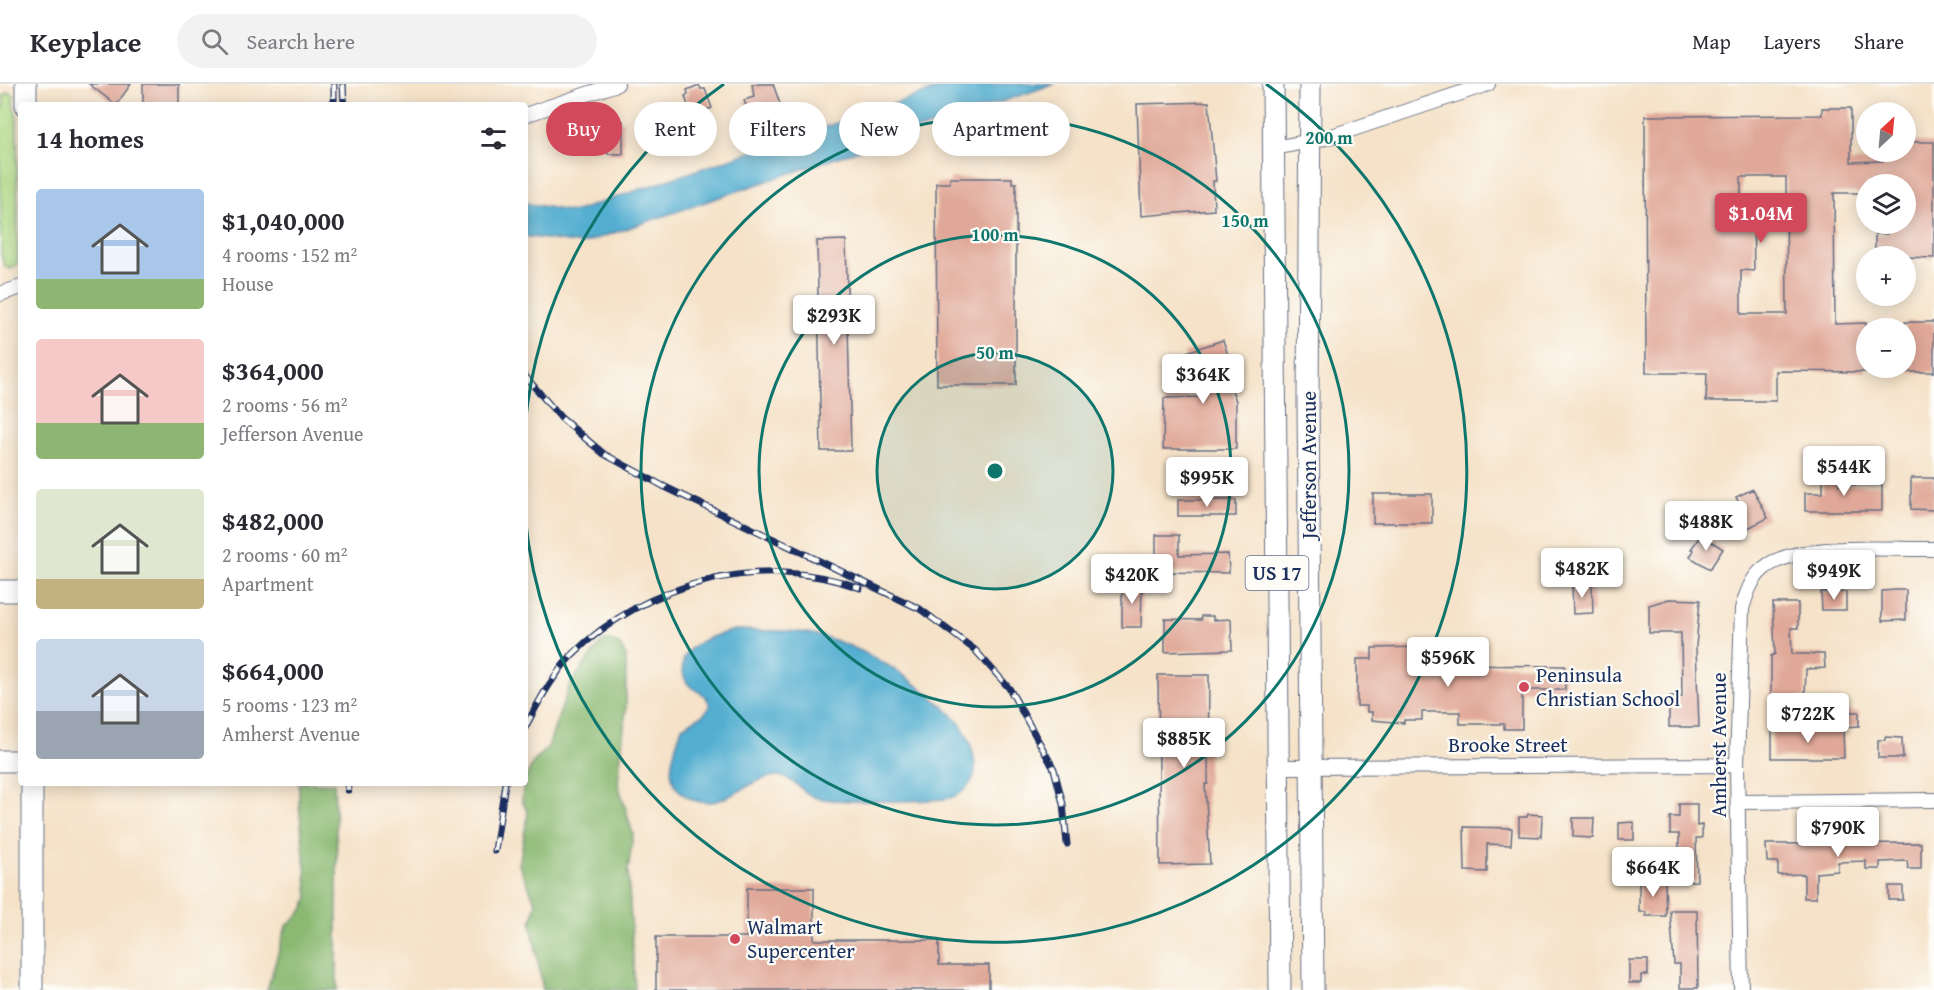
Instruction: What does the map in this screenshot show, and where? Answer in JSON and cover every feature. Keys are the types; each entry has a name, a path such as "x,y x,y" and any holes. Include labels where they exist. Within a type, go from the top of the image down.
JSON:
{"main road":[{"path":"26,84 26,102"},
{"name":"Jefferson Avenue","path":"1273,84 1280,990"},
{"name":"Jefferson Avenue","path":"1310,84 1308,402 1313,990"},
{"path":"0,591 18,591"},
{"path":"0,761 18,761"},
{"path":"32,786 32,990"}],"street":[{"path":"528,114 617,84"},
{"path":"1274,148 1311,142 1488,84"},
{"path":"0,294 18,288"},
{"name":"Amherst Avenue","path":"1741,990 1737,765 1742,609 1757,575 1777,560 1795,553 1934,549"},
{"name":"Brooke Street","path":"1279,767 1737,765"},
{"path":"1739,802 1934,800"}],"green space":[{"path":"8,92 14,95 13,103 17,116 18,263 11,269 5,267 1,255 0,114 4,102 3,97"},
{"path":"607,640 619,644 626,656 626,709 618,783 633,834 628,871 635,990 543,990 531,923 536,903 519,865 528,813 522,801 523,786 528,786 528,773 532,764 548,747 569,686 600,644"},
{"path":"299,786 334,786 337,854 337,990 267,990 286,927 303,910 308,897"}],"water":[{"path":"952,84 1054,84 1001,102 932,102 932,125 920,129 920,102 899,102"},
{"path":"839,122 839,156 841,156 581,244 528,236 528,204 573,212 739,156 827,156 827,126"},
{"path":"735,630 789,631 821,636 851,646 906,677 956,718 967,734 975,766 974,776 969,785 958,795 943,799 840,800 814,797 788,779 779,776 768,777 734,794 711,802 699,801 686,796 673,782 671,773 673,755 682,727 703,715 710,706 705,697 687,682 683,672 683,662 686,654 699,642"}],"building":[{"path":"89,84 131,84 118,102 112,102"},
{"path":"143,84 179,84 179,102 143,102"},
{"path":"752,84 773,84 779,102 745,102 744,100 754,97"},
{"path":"699,85 701,89 705,89 710,102 687,102 685,96 688,94 687,90"},
{"path":"1209,102 1216,181 1213,181 1214,210 1141,216 1137,104"},
{"path":"1822,108 1851,108 1851,162 1916,162 1916,142 1934,142 1934,258 1916,257 1916,246 1875,246 1875,234 1916,234 1916,174 1856,174 1856,193 1834,193 1835,324 1856,323 1856,372 1776,371 1776,401 1706,401 1707,373 1646,373 1645,116 1822,115","holes":["1741,177 1786,177 1787,314 1741,314 1741,270 1754,271 1753,214 1741,215"]},
{"path":"622,121 623,121 622,154"},
{"path":"950,178 1012,178 1012,183 1016,183 1016,385 937,385 936,183 950,183"},
{"path":"846,240 851,451 821,451 817,241"},
{"path":"1916,322 1934,322 1934,372 1916,372"},
{"path":"1223,340 1230,361 1226,362 1230,373 1226,374 1236,401 1236,449 1163,449 1164,398 1200,397 1184,353"},
{"path":"1823,472 1839,472 1839,485 1882,485 1882,511 1805,511 1805,493 1823,493"},
{"path":"1911,478 1934,478 1934,510 1911,509"},
{"path":"1753,489 1768,518 1746,529 1738,514 1743,511 1736,497"},
{"path":"1373,494 1432,494 1432,523 1373,523"},
{"path":"1178,500 1236,500 1236,516 1178,516"},
{"path":"1693,503 1708,513 1698,529 1683,518"},
{"path":"1156,535 1179,535 1179,555 1228,554 1229,573 1156,572"},
{"path":"1701,535 1723,549 1710,569 1690,557 1694,550 1691,549"},
{"path":"1122,584 1142,584 1141,627 1122,627"},
{"path":"1592,584 1593,613 1573,614 1572,585"},
{"path":"1906,590 1906,620 1882,621 1882,591"},
{"path":"1821,592 1846,592 1846,610 1822,610"},
{"path":"1669,599 1700,600 1696,647 1699,727 1669,727 1669,697 1682,697 1681,633 1649,633 1649,605"},
{"path":"1773,603 1798,603 1798,628 1791,628 1792,654 1824,654 1825,668 1806,669 1805,697 1771,700 1771,656 1775,654"},
{"path":"1201,616 1213,616 1213,620 1231,619 1232,650 1165,652 1165,619 1201,620"},
{"name":"Peninsula Christian School","path":"1423,647 1423,659 1439,659 1439,665 1565,666 1565,690 1522,690 1522,729 1504,729 1504,724 1460,724 1460,712 1422,712 1422,720 1404,720 1404,723 1372,720 1372,712 1367,712 1367,706 1357,706 1357,659 1372,659 1372,648"},
{"path":"1158,675 1209,675 1208,784 1205,784 1210,864 1160,865"},
{"path":"1844,712 1859,712 1859,726 1844,727"},
{"path":"1772,730 1843,730 1844,758 1772,758"},
{"path":"1885,737 1902,738 1903,758 1878,758 1878,740 1885,740"},
{"path":"1679,804 1697,804 1697,826 1702,825 1702,838 1696,838 1697,881 1679,882 1679,834 1670,834 1670,817 1679,817"},
{"path":"1528,814 1542,815 1541,837 1519,836 1519,817 1527,817"},
{"path":"1573,818 1594,818 1593,838 1573,837"},
{"path":"1634,822 1634,840 1619,840 1619,823"},
{"path":"1464,827 1512,828 1511,845 1487,844 1487,872 1465,871"},
{"path":"1921,843 1921,869 1908,869 1907,861 1880,862 1880,869 1866,869 1866,861 1838,862 1838,871 1816,873 1816,898 1804,898 1804,874 1778,875 1778,862 1767,862 1766,844"},
{"path":"1665,881 1666,916 1646,916 1646,912 1639,912 1639,882"},
{"path":"1889,886 1903,886 1903,900 1889,900"},
{"name":"Walmart Supercenter","path":"747,888 814,888 814,940 939,940 939,965 989,965 989,990 656,990 656,937 747,937"},
{"path":"1670,910 1697,910 1698,988 1680,988 1680,964 1674,964"},
{"path":"1629,960 1648,960 1648,975 1641,975 1641,983 1629,983"}],"railway":[{"path":"334,84 334,102"},
{"path":"343,84 344,102"},
{"path":"528,380 561,418 604,454 663,486 920,609 975,650 1009,688 1054,769 1063,804 1067,844"},
{"path":"528,722 552,681 572,655 602,630 634,609 670,592 707,581 745,574 784,573 823,578 860,588"},
{"path":"495,851 505,786"}],"place":[{"name":"Peninsula Christian School","path":"1524,687"},
{"name":"Walmart Supercenter","path":"735,939"}]}
